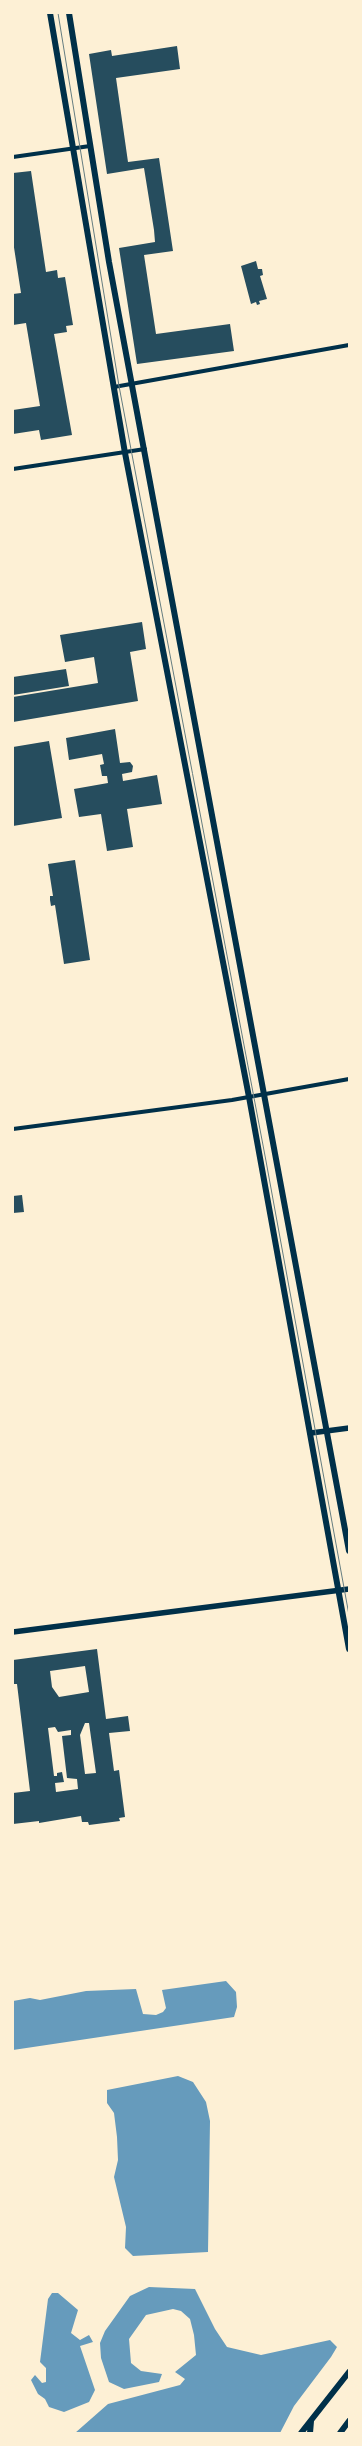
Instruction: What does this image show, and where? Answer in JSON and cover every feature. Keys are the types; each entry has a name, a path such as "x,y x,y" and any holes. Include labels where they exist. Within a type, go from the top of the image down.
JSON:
{"main road":[{"path":"50,13 125,453 249,1097 349,1649"},
{"path":"69,13 90,146 131,383 145,449 349,1551"},
{"path":"301,2433 349,2372"},
{"path":"310,2433 314,2415"},
{"path":"340,2433 349,2421"}],"street":[{"path":"13,158 90,146"},
{"path":"114,387 349,345"},
{"path":"13,469 145,449"},
{"path":"13,1129 249,1097 349,1079"},
{"path":"311,1433 349,1428"},
{"path":"13,1632 349,1589"}],"water":[{"path":"226,1981 236,1992 237,2007 234,2017 13,2050 13,2001 30,1998 40,2000 86,1991 136,1989 143,2014 156,2015 163,2012 166,2008 162,1990"},
{"path":"178,2076 193,2082 206,2102 210,2121 208,2252 133,2256 125,2248 126,2227 114,2177 118,2160 117,2137 114,2113 107,2103 107,2090"},
{"path":"149,2287 195,2289 215,2329 227,2347 261,2355 330,2340 337,2347 294,2406 280,2433 75,2433 108,2404 180,2385 185,2379 175,2372 196,2355 194,2335 190,2319 181,2311 173,2309 146,2315 129,2339 131,2363 141,2371 162,2374 159,2382 124,2389 109,2382 101,2358 100,2343 105,2331 130,2296"},
{"path":"52,2293 58,2293 78,2310 71,2333 80,2340 89,2335 93,2342 80,2346 95,2390 89,2402 64,2412 49,2407 45,2399 38,2394 31,2380 35,2375 42,2383 46,2382 46,2368 40,2362 48,2299"}],"building":[{"path":"177,46 180,69 116,78 128,162 159,158 173,251 144,255 156,334 230,324 234,351 137,364 119,248 155,242 154,230 144,168 107,174 89,54 111,50 112,56"},
{"path":"31,171 46,272 57,270 58,278 65,277 73,325 66,326 67,332 54,334 72,435 41,440 39,430 13,434 13,410 40,406 26,323 13,325 13,294 21,293 13,241 13,173"},
{"path":"256,261 258,269 262,269 263,275 260,276 267,299 259,301 260,304 257,305 256,302 251,304 241,266"},
{"path":"142,622 146,649 130,652 138,701 13,722 13,697 98,683 94,657 65,662 60,635"},
{"path":"66,669 69,686 13,695 13,677"},
{"path":"115,729 120,763 130,762 133,766 132,772 122,774 123,781 157,775 162,804 127,809 133,847 107,851 101,814 79,817 74,789 108,783 107,776 102,776 100,765 104,764 102,754 69,760 66,738"},
{"path":"49,741 62,818 13,826 13,747"},
{"path":"75,860 90,960 64,964 55,905 51,906 50,900 50,896 53,896 48,864"},
{"path":"22,1195 24,1212 13,1213 13,1196"},
{"path":"97,1649 106,1719 128,1716 130,1731 109,1733 114,1771 119,1770 125,1817 119,1818 120,1821 89,1825 88,1822 82,1822 81,1816 39,1823 39,1821 13,1824 13,1793 30,1791 17,1684 13,1684 13,1660","holes":["85,1666 89,1692 59,1697 52,1687 50,1671","85,1723 89,1723 96,1773 85,1774 80,1735","55,1727 58,1732 71,1730 71,1735 62,1736 67,1778 77,1779 78,1789 56,1792 55,1783 64,1782 62,1772 57,1773 57,1776 54,1776 48,1728"]}],"tram line":[{"path":"58,13 119,386 266,1161 349,1615"}]}
